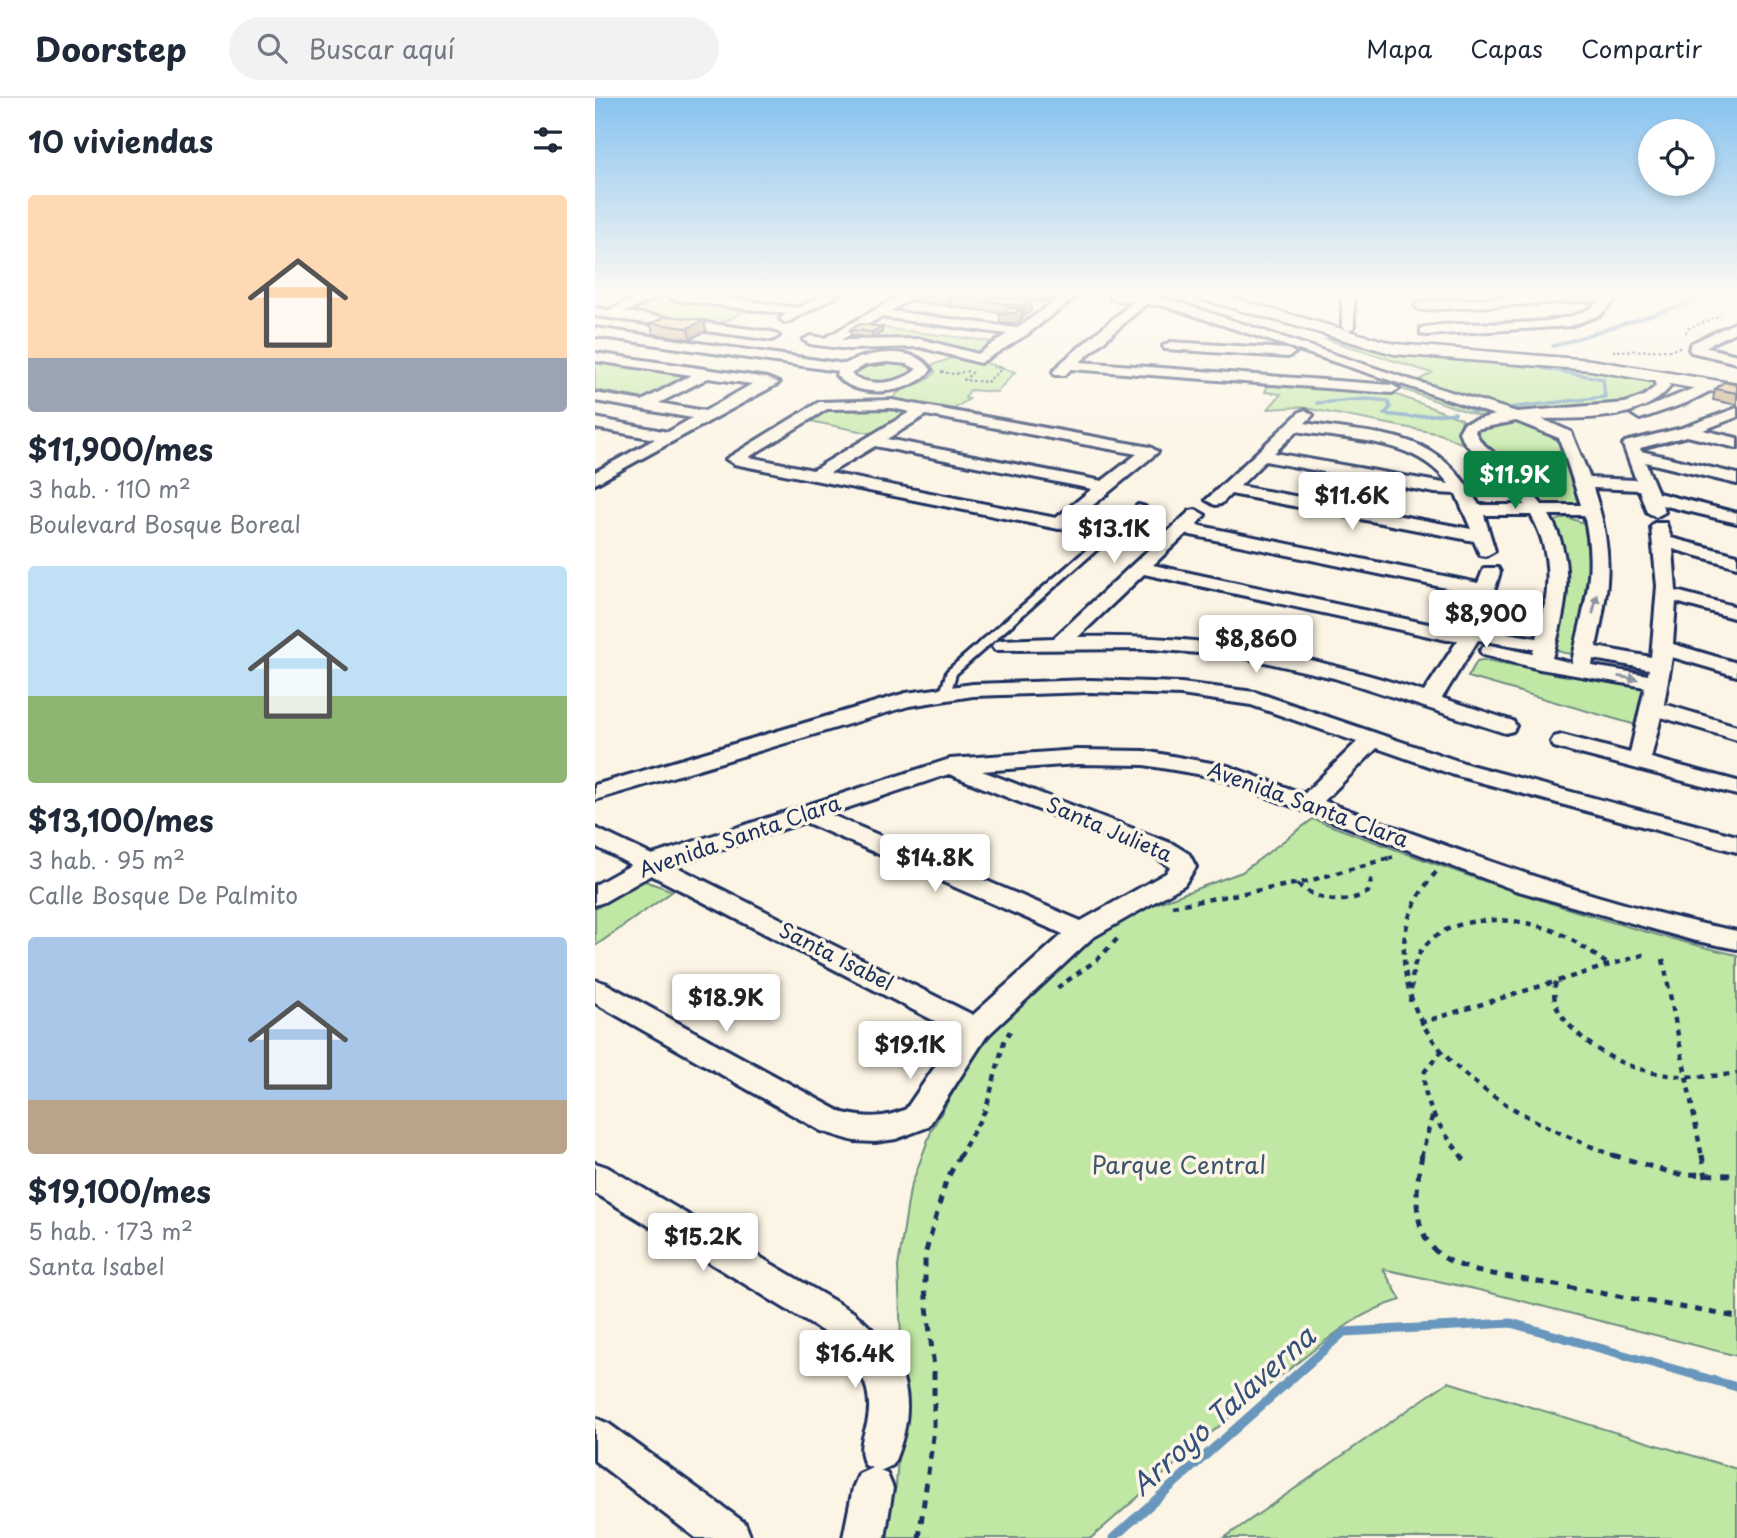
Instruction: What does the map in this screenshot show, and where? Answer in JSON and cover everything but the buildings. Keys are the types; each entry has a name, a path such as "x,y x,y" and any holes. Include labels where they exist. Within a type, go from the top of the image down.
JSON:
{"street":[{"path":"595,479 603,468 775,384 628,362"},
{"path":"662,367 671,362"},
{"path":"804,362 847,368 864,362"},
{"path":"847,368 843,375 846,379 866,385 889,385 907,382 920,375 923,368 913,362"},
{"path":"1071,362 1062,370 1146,370 1394,384 1551,427 1566,435 1581,477 1599,548 1600,585 1583,661"},
{"path":"1146,370 1154,362"},
{"path":"1338,362 1485,419"},
{"path":"1611,362 1660,376 1737,390"},
{"path":"1623,362 1737,380"},
{"path":"645,405 706,373"},
{"path":"1543,654 1558,588 1552,540 1538,509 1527,494 1468,439 1466,435 1469,426 1485,419 1589,412 1639,403 1660,391 1663,387 1660,376"},
{"path":"859,405 866,385"},
{"path":"884,404 889,385"},
{"path":"1566,435 1584,425 1660,408 1711,385"},
{"path":"595,397 707,416"},
{"path":"884,404 924,410 1150,452 1059,524 734,458 824,405 859,405 884,404"},
{"path":"816,475 924,410"},
{"path":"1639,762 1661,665 1667,594 1653,506 1630,447 1634,443 1687,431 1737,412"},
{"path":"1429,702 1461,637 1486,563 1468,499 1439,463 1414,447 1300,420 1222,494 1486,563"},
{"path":"595,423 671,437"},
{"path":"1687,431 1737,443"},
{"path":"873,440 1105,488"},
{"path":"1633,454 1737,479"},
{"path":"1262,456 1435,488 1468,499 1538,509 1590,510"},
{"path":"1581,477 1653,506 1737,561"},
{"path":"1468,499 1527,494"},
{"path":"1653,506 1737,519"},
{"path":"1060,643 1191,521 1486,563"},
{"path":"1140,568 1583,661 1737,670"},
{"path":"1667,594 1737,613"},
{"path":"1002,646 1060,643 1195,646 1244,651 1290,661 1505,726"},
{"path":"595,793 906,699 973,690 1090,686 1181,689 1255,699 1462,770 1737,844"},
{"path":"1652,707 1737,733"},
{"path":"1310,802 1373,739"},
{"path":"1562,742 1737,788"},
{"name":"Avenida Santa Clara","path":"595,896 653,863 950,766 1077,757 1155,759 1220,771 1310,802 1447,857 1524,884 1692,931 1737,940"},
{"name":"Santa Julieta","path":"950,766 1164,850 1181,860 1183,866 1175,879 1082,932"},
{"path":"595,990 832,1122 850,1129 885,1130 901,1127 917,1118 976,1029 1082,932 806,813"},
{"name":"Santa Isabel","path":"595,836 653,863 976,1029"},
{"path":"595,1176 840,1323 857,1336 876,1362 890,1405 864,1538"},
{"path":"595,1437 730,1538"}],"lane":[{"path":"945,694 951,673 1141,507"}],"path":[{"path":"1168,906 1297,884 1343,873 1422,847"},
{"path":"1447,857 1414,901 1404,930 1403,972 1410,1004 1420,1023 1443,1050 1482,1089 1543,1127 1622,1161 1655,1172 1706,1177 1737,1175"},
{"path":"1297,884 1309,895 1346,901 1368,892 1373,873"},
{"path":"1410,1004 1412,974 1421,951 1436,937 1467,924 1504,921 1549,929 1609,965"},
{"path":"1051,991 1098,959 1128,928"},
{"path":"1420,1023 1646,954"},
{"path":"1663,959 1706,1177"},
{"path":"1556,982 1553,989 1554,1003 1559,1013 1584,1041 1643,1071 1710,1079 1737,1073"},
{"path":"919,1538 934,1429 934,1368 925,1289 925,1255 946,1181 986,1109 1005,1042 1013,1027"},
{"path":"1443,1050 1426,1069 1423,1084 1433,1113 1464,1160"},
{"path":"1433,1113 1423,1146 1416,1196 1419,1227 1440,1256 1476,1270 1737,1317"}],"green space":[{"path":"616,362 694,374 647,399 595,390 595,364"},
{"path":"889,362 910,365 912,372 899,379 875,382 853,375 853,371 859,366"},
{"path":"940,362 984,362 1015,372 997,392 970,390 965,398 969,399 949,412 896,401 894,397 899,392 931,377 935,372 932,365"},
{"path":"1398,362 1496,362 1628,373 1649,379 1657,387 1656,391 1640,398 1599,408 1531,414 1493,409 1417,381 1432,373"},
{"path":"1269,383 1389,392 1462,419 1459,432 1463,444 1440,434 1300,407 1268,409 1281,394 1265,392"},
{"path":"1406,385 1493,416 1482,417 1396,387"},
{"path":"827,408 892,408 911,413 874,434 805,420"},
{"path":"1512,421 1540,425 1555,433 1567,455 1581,502 1543,503 1511,469 1473,437 1475,427"},
{"path":"1566,517 1584,523 1587,539 1587,588 1576,653 1562,652 1556,648 1565,613 1568,585 1565,557 1555,521"},
{"path":"1477,661 1641,687 1644,690 1636,725 1468,677"},
{"name":"Parque Central","path":"1313,819 1576,911 1737,955 1737,1356 1479,1290 1383,1269 1401,1300 1356,1319 1330,1337 1240,1408 1091,1538 883,1538 896,1486 903,1385 898,1267 910,1189 932,1129 974,1056 1014,1007 1090,937 1147,907 1242,872"},
{"path":"642,880 673,891 595,946 595,909"},
{"path":"1448,1382 1737,1469 1737,1538 1224,1538"}],"waterway":[{"path":"1499,409 1605,397 1603,379 1542,368 1541,364"},
{"path":"1317,403 1366,399 1388,401 1390,408 1384,414 1411,417 1455,413"},
{"path":"1471,412 1484,411"},
{"name":"Arroyo Talaverna","path":"1113,1538 1344,1332 1511,1323 1737,1387"}]}
